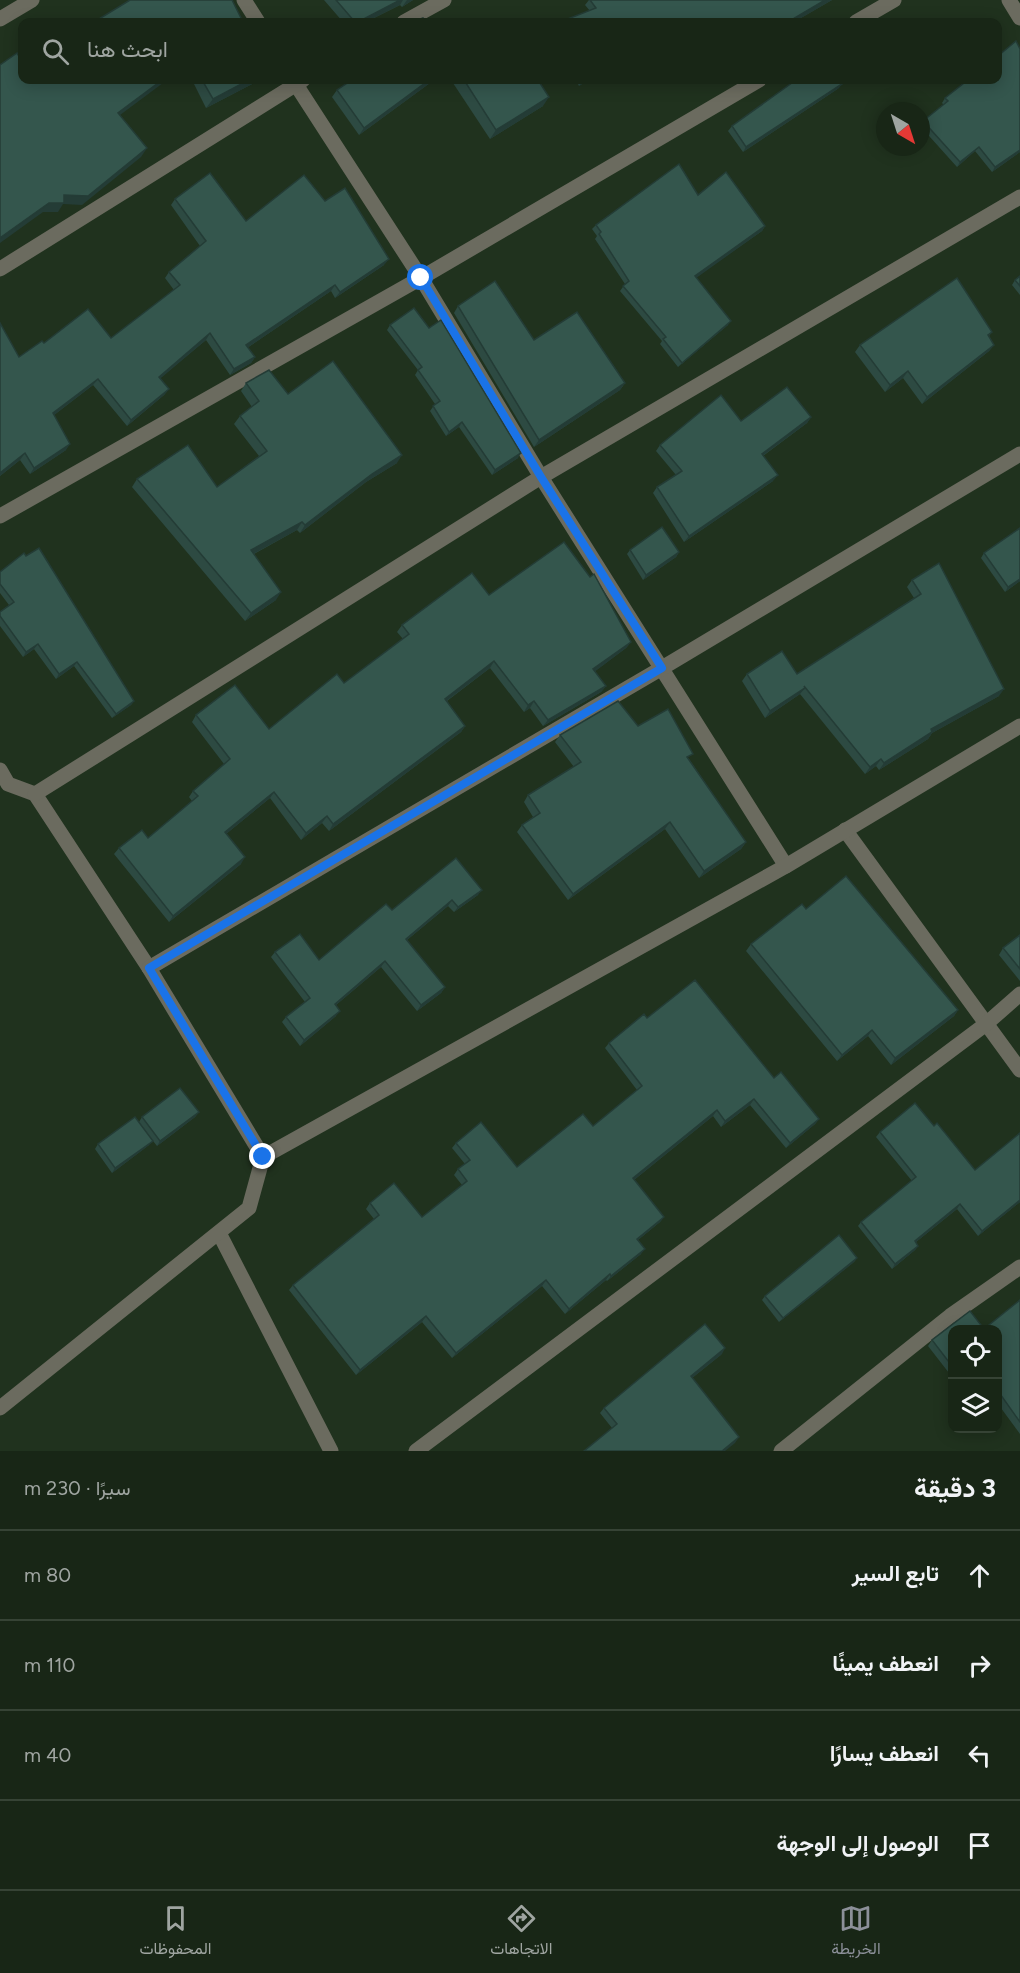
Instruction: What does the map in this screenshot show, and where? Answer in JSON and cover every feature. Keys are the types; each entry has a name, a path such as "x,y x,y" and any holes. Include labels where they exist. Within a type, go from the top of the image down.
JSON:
{"street":[{"path":"0,19 32,0"},
{"path":"244,0 255,18"},
{"path":"411,18 444,0"},
{"path":"863,18 894,0"},
{"path":"1009,0 1020,18"},
{"path":"0,268 292,84"},
{"path":"299,84 421,278 541,477 786,866"},
{"path":"0,516 421,278 752,84"},
{"path":"34,794 541,477 1020,197"},
{"path":"149,968 662,668 1020,454"},
{"path":"0,1408 249,1208 263,1157 786,866 1020,726"},
{"path":"0,770 4,787 34,794 149,968 263,1157"},
{"path":"845,830 1020,1070"},
{"path":"416,1451 986,1024 1020,994"},
{"path":"219,1233 332,1451"},
{"path":"781,1451 950,1316 1020,1267"}],"building":[{"path":"130,0 232,0 241,18 101,18"},
{"path":"336,0 400,0 366,18 352,18"},
{"path":"590,0 825,0 795,18 570,18 596,8"},
{"path":"1016,41 1020,49 1020,150 995,167 979,147 960,162 930,129 930,115 948,101 945,98 963,84 1002,84 1002,53"},
{"path":"17,53 18,84 157,84 118,113 147,148 88,196 64,195 64,203 49,203 0,238 0,65"},
{"path":"204,84 241,84 213,99"},
{"path":"346,84 424,84 364,128 337,90"},
{"path":"467,84 541,84 549,97 496,130"},
{"path":"790,84 842,84 746,147 732,126"},
{"path":"679,164 698,195 726,172 765,226 695,276 731,321 682,363 663,339 666,337 623,286 629,281 599,234 601,232 596,225"},
{"path":"210,173 246,221 304,175 325,201 345,188 389,259 340,292 335,285 246,345 255,357 234,369 210,333 159,377 169,389 131,420 98,379 53,413 70,444 34,468 25,453 0,473 0,323 19,357 42,341 44,343 88,309 111,338 180,285 169,272 206,241 175,199"},
{"path":"1020,276 1020,286 1015,280"},
{"path":"957,278 992,332 988,335 994,345 927,397 908,371 890,385 860,345"},
{"path":"495,281 534,340 577,312 625,383 539,440 458,306"},
{"path":"414,308 429,328 441,320 521,453 495,470 462,422 449,432 433,406 440,401 418,370 422,367 390,325"},
{"path":"333,361 402,455 372,474 305,525 302,522 251,550 281,592 251,613 137,479 188,445 217,487 267,451 240,416 259,401 246,383 269,370 288,394"},
{"path":"787,387 811,417 762,454 778,475 689,536 657,487 682,471 660,445 721,395 741,421"},
{"path":"662,527 679,552 646,575 630,550"},
{"path":"1020,528 1020,579 1008,587 984,553"},
{"path":"564,542 590,577 594,574 631,642 593,669 606,686 548,720 534,701 528,705 494,661 445,699 465,726 333,824 327,816 306,833 274,792 225,832 245,857 173,916 119,848 142,830 148,838 198,796 193,791 230,759 196,715 235,685 269,729 337,674 344,683 409,634 402,625 472,573 489,595"},
{"path":"39,548 134,701 116,714 77,662 59,674 38,644 26,652 0,616 0,612 14,602 0,584 0,572 24,553 26,556"},
{"path":"939,563 1004,689 931,729 932,732 884,763 881,759 870,767 804,686 805,688 770,711 747,674 782,651 797,674 921,594 912,580"},
{"path":"618,701 638,726 668,709 693,754 687,757 746,842 704,871 670,822 573,894 522,825 540,813 528,795 581,762 560,735"},
{"path":"456,858 482,890 458,907 452,900 406,939 445,987 421,1005 385,961 335,1004 340,1011 304,1040 286,1017 310,998 275,952 300,934 319,960 386,904 392,910"},
{"path":"846,876 958,1010 895,1058 872,1030 842,1055 751,944 802,904 806,909"},
{"path":"1020,935 1020,969 1003,948"},
{"path":"695,980 774,1078 781,1072 819,1119 790,1143 754,1099 725,1121 717,1110 633,1178 664,1217 637,1239 645,1249 611,1276 610,1274 569,1309 546,1280 456,1353 426,1316 360,1370 293,1285 379,1215 370,1203 394,1183 422,1217 467,1181 458,1169 470,1160 456,1143 481,1122 517,1167 583,1114 593,1126 642,1086 609,1043 644,1014 647,1018"},
{"path":"180,1088 199,1112 160,1141 142,1117"},
{"path":"915,1103 934,1126 937,1123 975,1170 1020,1133 1020,1200 982,1231 960,1204 915,1241 918,1246 895,1264 861,1222 916,1177 880,1132"},
{"path":"135,1117 153,1141 115,1168 98,1144"},
{"path":"839,1235 857,1258 783,1318 765,1296"},
{"path":"1020,1300 1020,1422 1002,1397 1002,1325 989,1325"},
{"path":"970,1311 981,1325 952,1325"},
{"path":"705,1324 725,1348 691,1376 739,1437 722,1451 584,1451 617,1424 604,1408"},
{"path":"948,1328 948,1361 932,1340"}],"route":[{"path":"263,1157 149,968 662,668 541,477 421,278"}]}
